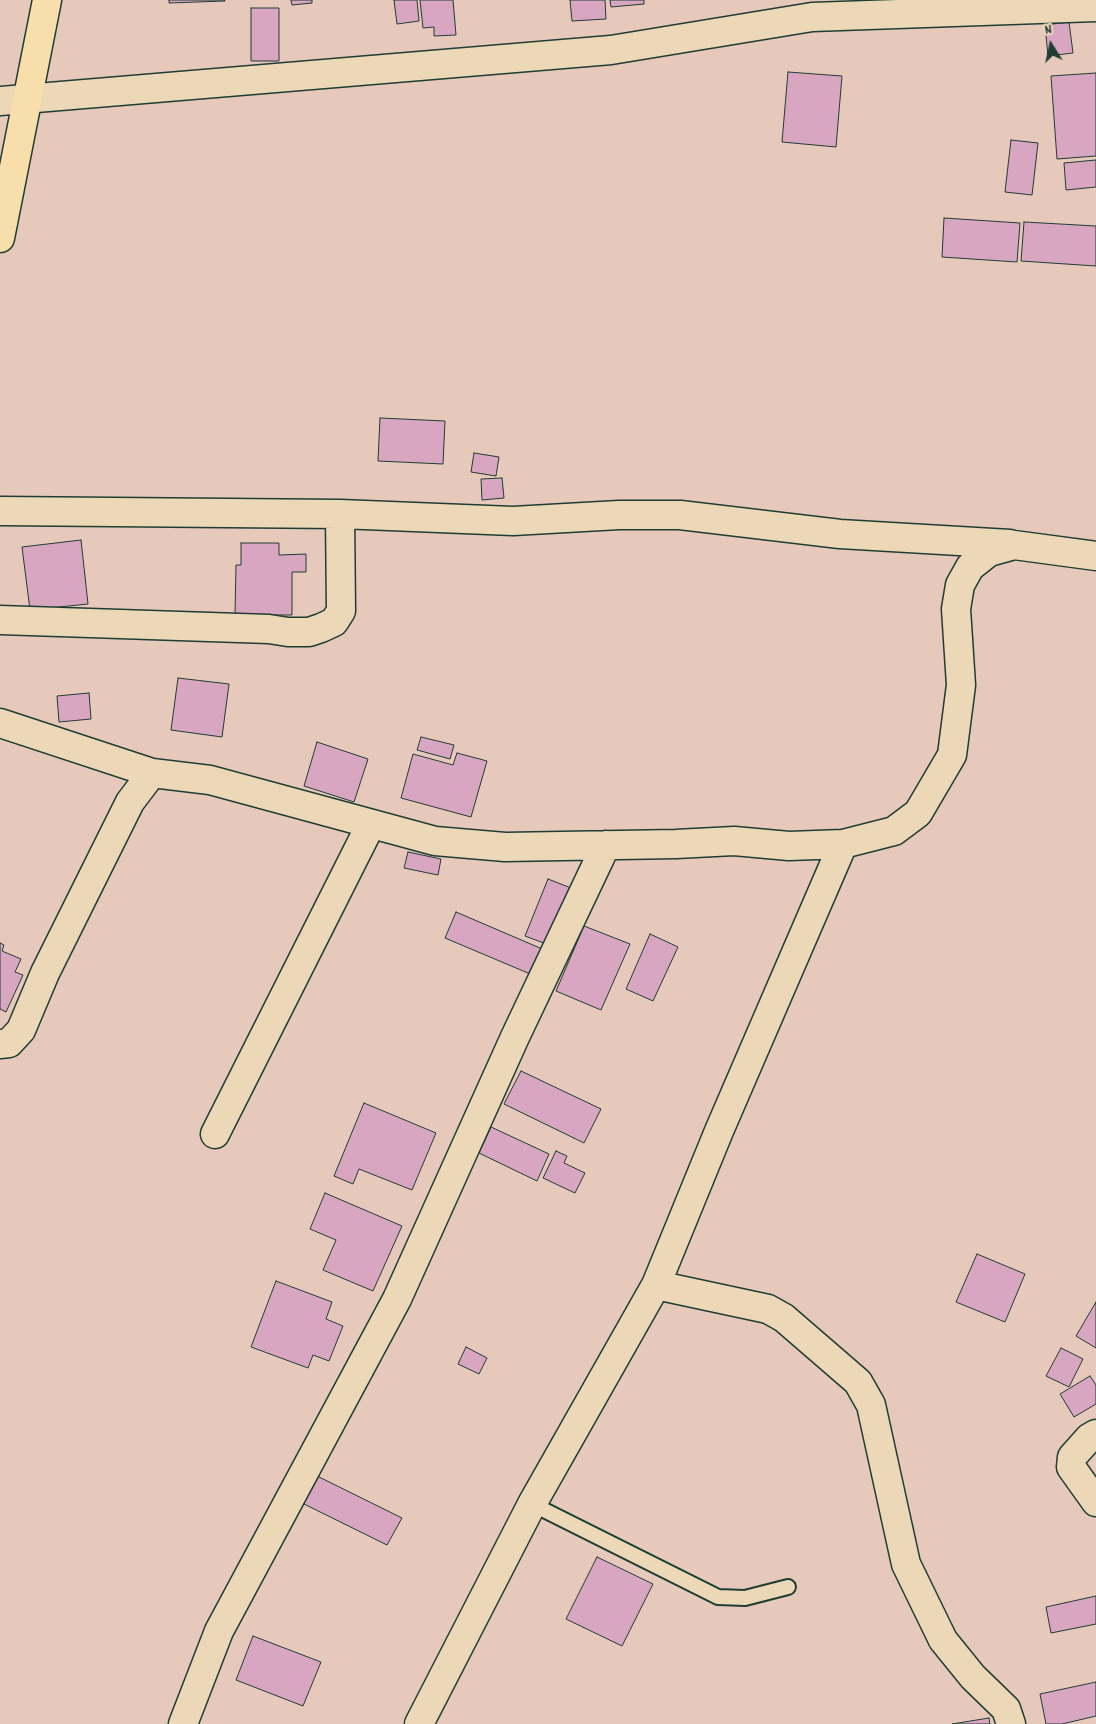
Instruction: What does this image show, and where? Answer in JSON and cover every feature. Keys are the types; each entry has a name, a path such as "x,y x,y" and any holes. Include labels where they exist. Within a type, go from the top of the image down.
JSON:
{"highway":[{"path":"0,238 29,99 47,0"}],"street":[{"path":"0,101 611,50 812,17 1096,7"},
{"path":"0,511 340,514 513,521 619,515 680,515 840,534 1014,544 1096,556"},
{"path":"0,620 269,629 288,632 315,630 334,622 341,611 340,514"},
{"path":"0,722 152,773 210,780 435,842 481,846 734,841 789,846 843,844 894,831 918,812 943,774 952,755 961,685 956,609 960,585 970,567 990,552 1014,544"},
{"path":"0,1044 9,1043 21,1030 45,973 130,802 152,773"},
{"path":"215,1134 371,824"},
{"path":"419,1724 532,1504 656,1285 719,1130 843,844"},
{"path":"183,1724 219,1631 397,1299 515,1037 606,845"},
{"path":"656,1285 768,1309 784,1318 858,1382 871,1405 906,1564 943,1640 973,1677 1006,1709 1011,1724"},
{"path":"1096,1434 1088,1438 1072,1457 1071,1467 1096,1502"}],"lane":[{"path":"532,1504 718,1597 745,1598 788,1588"}],"building":[{"path":"169,0 225,0 225,1 169,3"},
{"path":"291,0 312,0 312,3 292,5"},
{"path":"394,0 417,0 419,21 397,24"},
{"path":"420,0 453,0 456,35 434,36 434,27 423,28"},
{"path":"570,0 605,0 606,19 572,21"},
{"path":"610,0 644,0 644,4 611,7"},
{"path":"251,8 279,8 279,61 251,61"},
{"path":"1069,22 1073,53 1048,56 1045,25"},
{"path":"788,72 842,76 836,147 782,142"},
{"path":"1096,73 1096,156 1057,159 1051,76"},
{"path":"1011,140 1038,143 1032,195 1005,192"},
{"path":"1096,160 1096,187 1066,190 1064,163"},
{"path":"944,218 1020,223 1017,262 942,257"},
{"path":"1024,222 1096,226 1096,266 1021,261"},
{"path":"380,418 445,421 443,464 378,461"},
{"path":"474,453 499,457 496,476 471,472"},
{"path":"502,478 504,498 482,500 481,479"},
{"path":"81,540 88,604 30,610 22,547"},
{"path":"241,543 279,543 279,555 306,554 306,572 292,572 292,615 235,615 236,565 241,565"},
{"path":"178,678 229,684 222,737 171,730"},
{"path":"89,693 91,719 59,722 57,696"},
{"path":"421,737 454,745 450,759 417,750"},
{"path":"317,742 368,759 354,802 304,786"},
{"path":"457,753 487,761 471,817 401,798 413,754 453,765"},
{"path":"408,852 441,859 438,875 404,868"},
{"path":"548,879 571,888 549,945 525,936"},
{"path":"456,912 547,951 535,976 445,938"},
{"path":"584,926 630,944 601,1010 556,991"},
{"path":"650,934 678,947 653,1001 626,989"},
{"path":"0,943 4,945 2,951 21,959 15,972 23,975 6,1012 0,1009"},
{"path":"521,1071 601,1109 584,1143 504,1104"},
{"path":"364,1103 436,1133 412,1190 359,1169 353,1184 334,1176"},
{"path":"491,1127 549,1154 537,1181 479,1153"},
{"path":"556,1151 567,1156 564,1163 585,1173 575,1193 543,1178"},
{"path":"325,1193 402,1226 373,1291 323,1270 336,1240 310,1229"},
{"path":"977,1254 1025,1274 1005,1322 956,1302"},
{"path":"276,1281 332,1302 326,1319 343,1326 329,1361 313,1355 308,1368 251,1347"},
{"path":"1096,1302 1096,1348 1076,1336"},
{"path":"466,1347 487,1358 479,1374 458,1364"},
{"path":"1061,1348 1083,1359 1069,1387 1046,1376"},
{"path":"1090,1376 1096,1385 1096,1404 1074,1417 1060,1394"},
{"path":"315,1475 402,1518 387,1545 302,1503"},
{"path":"597,1557 653,1584 622,1646 566,1619"},
{"path":"1096,1596 1096,1624 1051,1633 1046,1607"},
{"path":"253,1636 321,1662 303,1706 236,1680"},
{"path":"1096,1682 1096,1716 1062,1724 1046,1724 1040,1694"},
{"path":"989,1718 990,1724 952,1724"}]}
